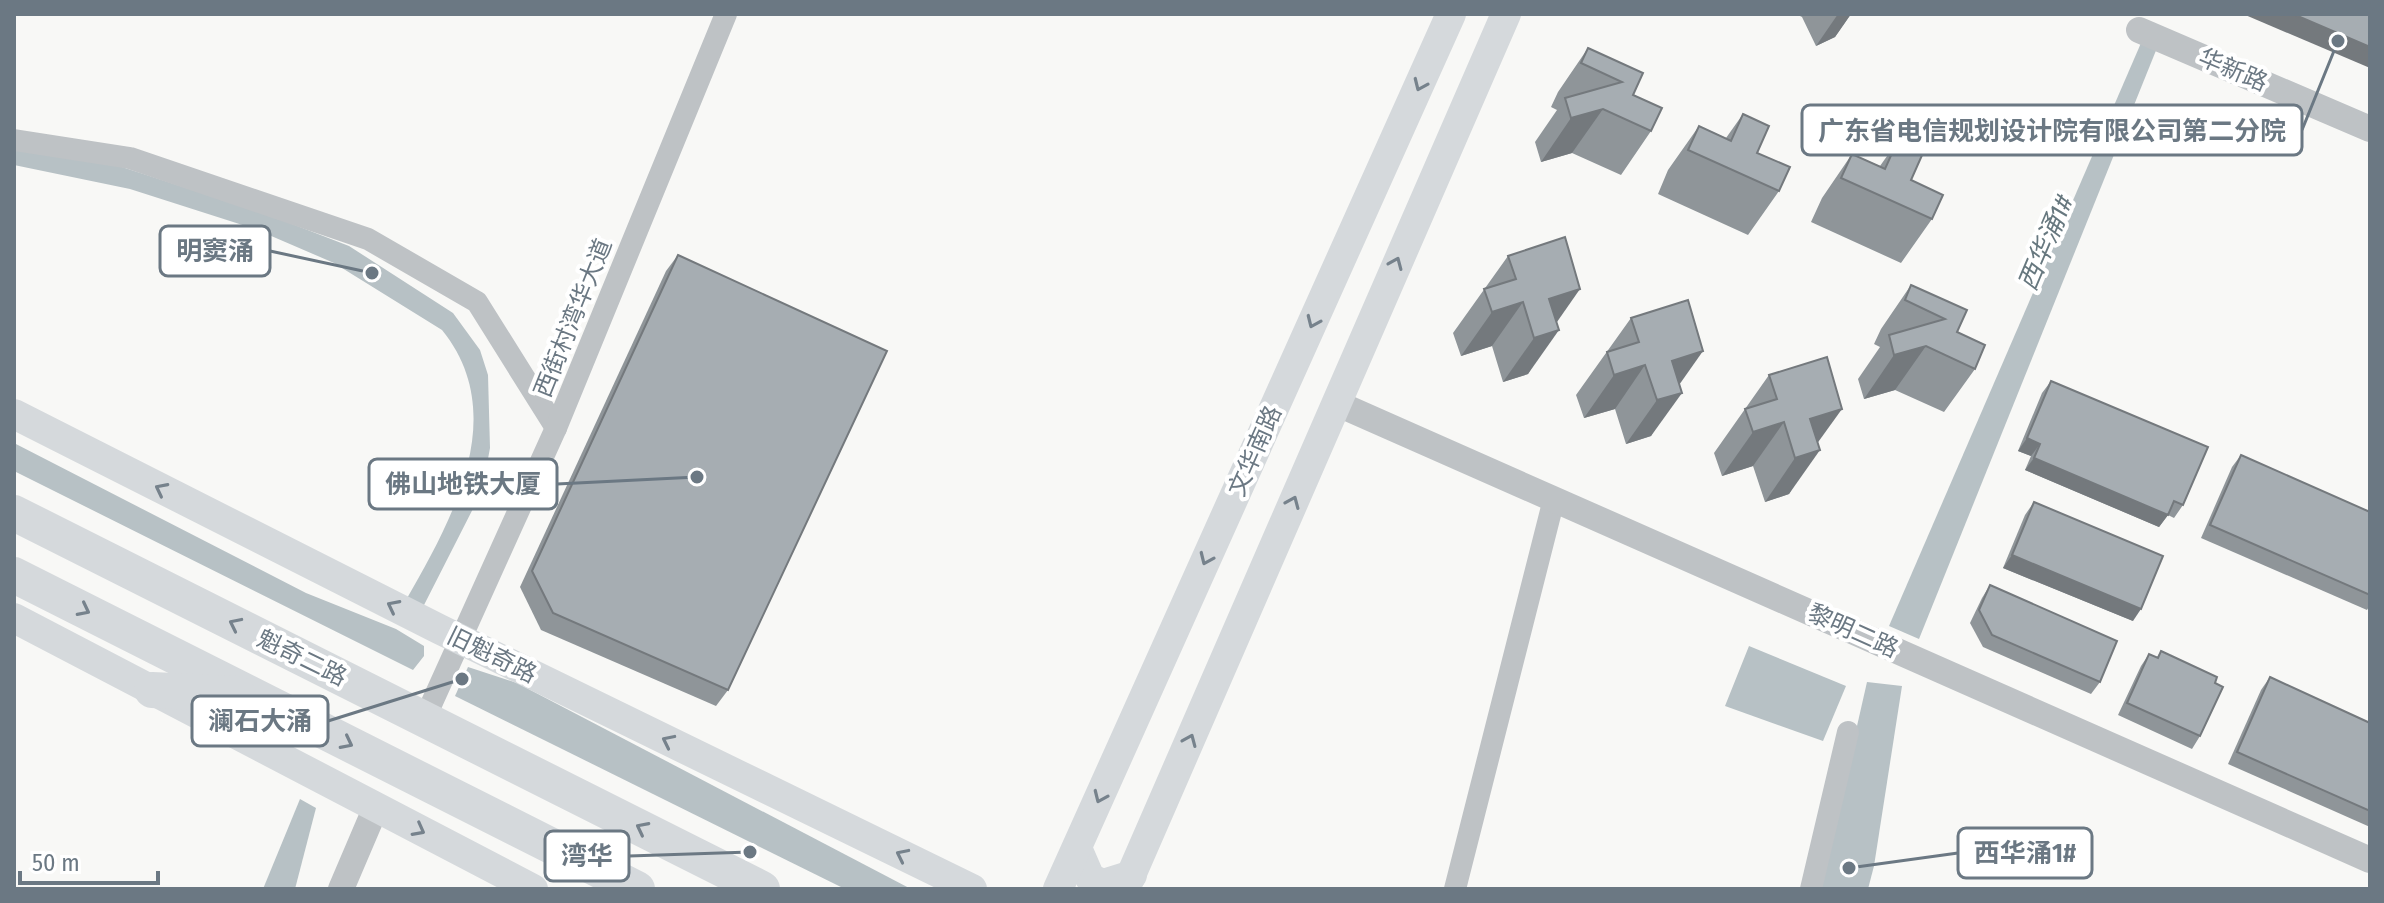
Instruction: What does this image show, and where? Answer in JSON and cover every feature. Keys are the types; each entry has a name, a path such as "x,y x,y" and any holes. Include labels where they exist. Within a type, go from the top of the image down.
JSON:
{"highway":[{"name":"魁奇二路","path":"14,513 762,889"},
{"path":"14,575 637,889"},
{"path":"152,690 252,695"}],"main road":[{"name":"文华南路","path":"1058,889 1451,14"},
{"path":"1077,848 1090,878 1103,884 1128,882 1506,14"},
{"name":"旧魁奇路","path":"14,414 463,641 972,889"},
{"path":"14,618 533,889"}],"street":[{"name":"西街村湾华大道","path":"425,718 463,641 556,428 726,14"},
{"name":"华新路","path":"2139,30 2370,129"},
{"path":"14,140 130,158 368,239 477,302 556,428"},
{"name":"黎明二路","path":"1336,403 2370,860"},
{"path":"1455,889 1554,499"},
{"path":"1811,889 1848,732"},
{"path":"341,889 376,807"}],"shaded area":[{"path":"2141,43 2157,48 1919,639 1889,626"},
{"path":"14,149 119,166 269,215 349,246 453,313 480,350 488,375 490,448 482,491 423,607 406,600 456,502 467,467 473,432 472,397 462,363 442,330 334,263 255,229 130,189 14,165"},
{"path":"14,443 306,593 396,629 424,646 424,656 413,670 14,471"},
{"path":"1749,646 1846,686 1823,741 1725,706"},
{"path":"468,667 517,683 911,889 845,889 455,696"},
{"path":"1867,682 1902,686 1874,866 1868,889 1820,889"},
{"path":"300,799 316,808 295,889 263,889"}],"building":[{"path":"2293,14 2370,14 2370,47"},
{"path":"1588,48 1643,73 1633,95 1662,108 1651,131 1603,109 1571,118 1565,98 1622,82 1581,63"},
{"path":"1743,114 1769,126 1757,153 1790,167 1779,191 1688,150 1699,126 1731,141"},
{"path":"1897,142 1923,153 1911,180 1943,195 1932,219 1841,178 1852,154 1885,169"},
{"path":"1565,237 1580,289 1549,299 1559,330 1534,338 1523,302 1492,312 1484,289 1516,279 1508,256"},
{"path":"678,255 887,351 728,690 553,613 532,571"},
{"path":"1911,285 1967,310 1957,332 1985,345 1975,369 1926,346 1894,355 1889,335 1945,319 1905,300"},
{"path":"1688,300 1703,351 1672,361 1682,393 1657,400 1645,365 1614,375 1607,352 1639,342 1631,318"},
{"path":"1827,357 1842,409 1810,419 1820,450 1795,458 1784,422 1753,432 1745,409 1777,399 1769,375"},
{"path":"2051,381 2208,447 2183,505 2174,501 2168,515 2034,458 2040,444 2027,438"},
{"path":"2241,455 2370,512 2370,595 2210,525"},
{"path":"2034,502 2163,556 2141,609 2012,555"},
{"path":"1990,585 2117,641 2100,682 1992,635 1979,610"},
{"path":"2161,651 2217,677 2215,683 2223,687 2200,736 2127,703 2149,654 2158,658"},
{"path":"2270,677 2370,723 2370,811 2237,752"}],"place":[{"name":"广东省电信规划设计院有限公司第二分院","path":"2338,41"},
{"name":"明窦涌","path":"372,273"},
{"name":"佛山地铁大厦","path":"697,477"},
{"name":"澜石大涌","path":"462,679"},
{"name":"湾华","path":"750,852"},
{"name":"西华涌1#","path":"1849,868"}]}
